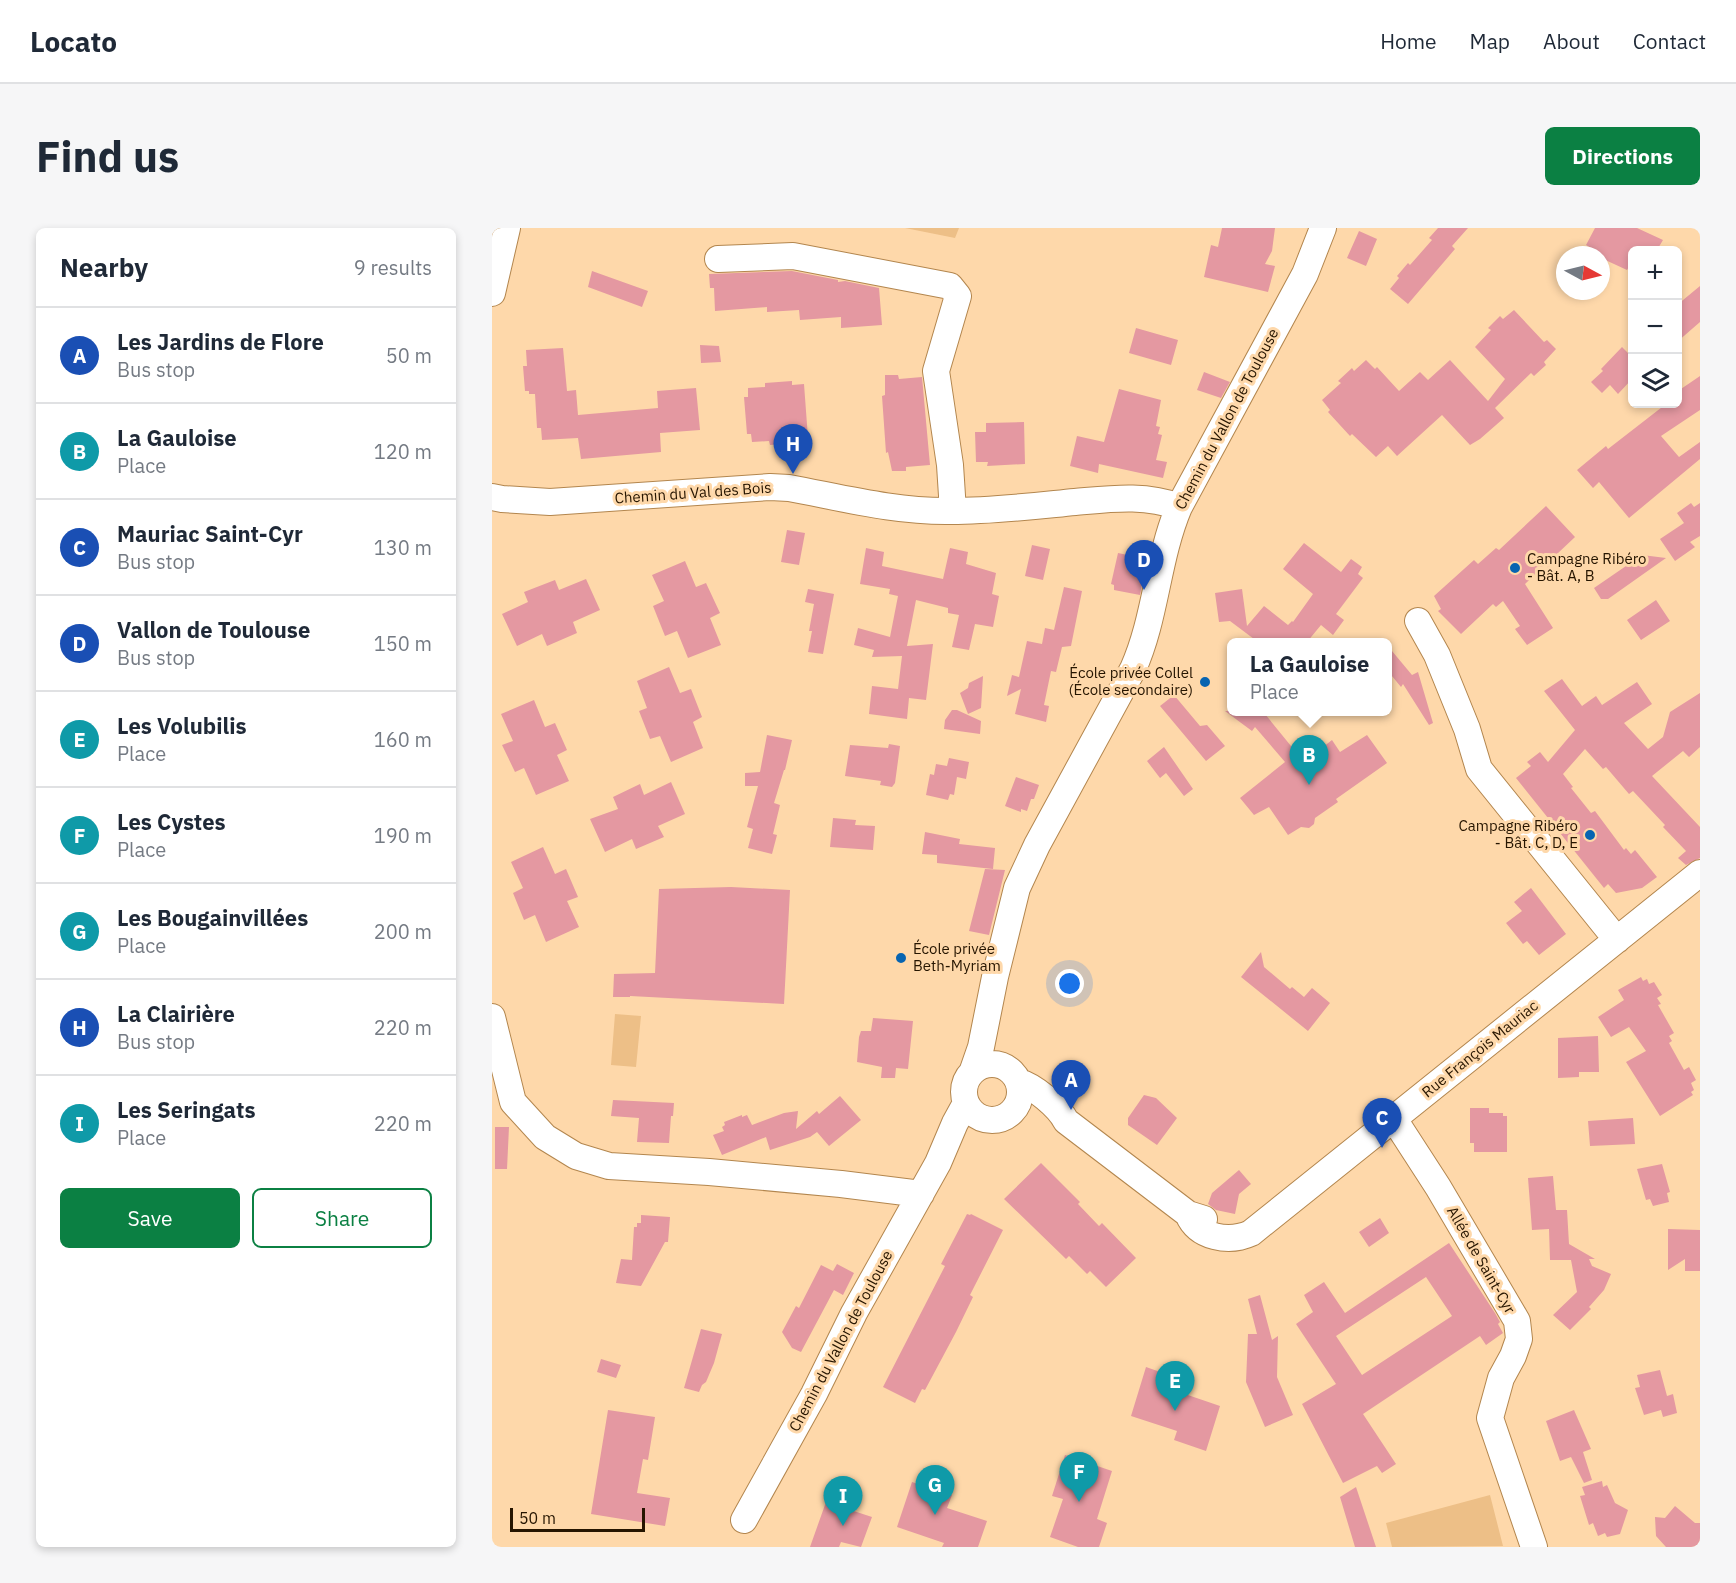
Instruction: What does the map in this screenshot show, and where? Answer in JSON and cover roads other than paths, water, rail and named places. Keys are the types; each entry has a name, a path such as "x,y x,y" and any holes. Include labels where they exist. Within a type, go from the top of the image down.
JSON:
{"street":[{"name":"Chemin du Vallon de Toulouse","path":"973,1070 981,1047 1017,888 1037,845 1143,648 1166,544 1179,507 1305,274 1323,228"},
{"path":"492,293 501,238"},
{"path":"718,259 793,255 950,286 958,296 936,371 950,465 953,511"},
{"name":"Chemin du Val des Bois","path":"492,497 550,502 770,487 789,488 903,510 953,511 1128,499 1160,500 1179,507"},
{"path":"1418,621 1437,655 1467,729 1479,769 1617,940"},
{"name":"Rue François Mauriac","path":"1012,1074 1053,1105 1062,1113 1066,1121 1188,1214 1228,1225 1248,1227 1260,1225 1308,1189 1700,873"},
{"path":"988,1013 1012,1074 1020,1098 1012,1112 1005,1118 987,1120 972,1113 966,1103 964,1086 973,1070 989,1063 1012,1074"},
{"path":"492,1019 513,1102 545,1137 576,1156 609,1167 720,1173 921,1194"},
{"name":"Chemin du Vallon de Toulouse","path":"744,1520 813,1394 854,1313 938,1163 966,1103"},
{"name":"Rue François Mauriac","path":"1012,1112 1057,1122 1066,1121"},
{"name":"Allée de Saint-Cyr","path":"1394,1119 1438,1187 1517,1322 1519,1339 1501,1378 1490,1418 1534,1547"},
{"name":"Chemin du Vallon de Toulouse","path":"938,1163 987,1120"}],"place":[{"name":"La Clairière","path":"793,474"},
{"name":"Campagne Ribéro - Bât. A, B","path":"1515,568"},
{"name":"Vallon de Toulouse","path":"1144,590"},
{"name":"École privée Collel (École secondaire)","path":"1205,682"},
{"name":"La Gauloise","path":"1309,785"},
{"name":"Campagne Ribéro - Bât. C, D, E","path":"1590,835"},
{"name":"École privée Beth-Myriam","path":"901,958"},
{"name":"Les Jardins de Flore","path":"1071,1110"},
{"name":"Mauriac Saint-Cyr","path":"1382,1148"},
{"name":"Les Volubilis","path":"1175,1411"},
{"name":"Les Cystes","path":"1079,1502"},
{"name":"Les Bougainvillées","path":"935,1515"},
{"name":"Les Seringats","path":"843,1526"}]}
